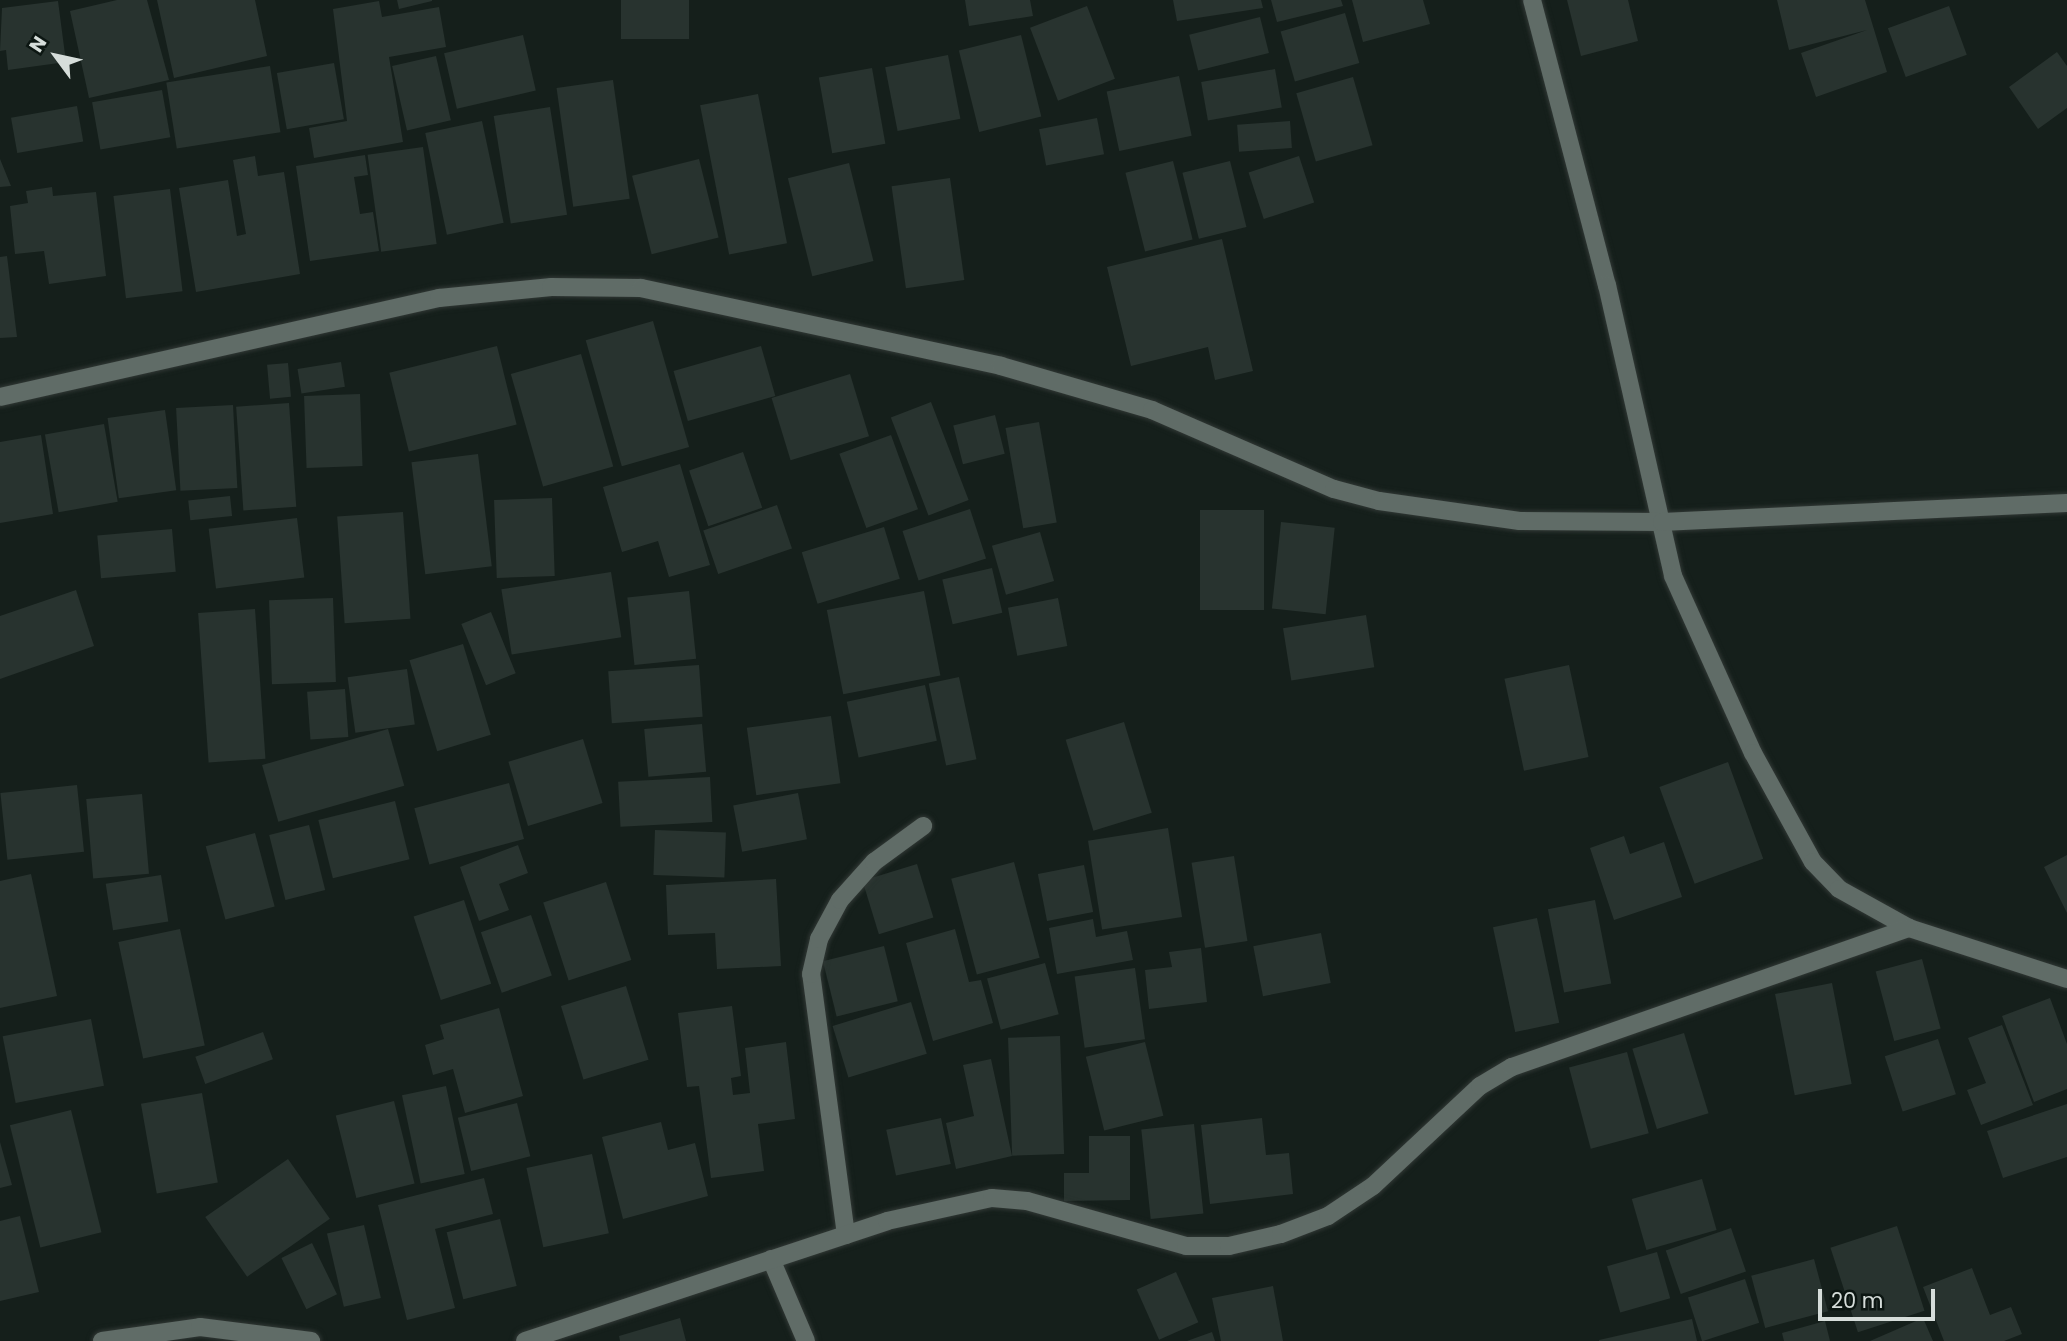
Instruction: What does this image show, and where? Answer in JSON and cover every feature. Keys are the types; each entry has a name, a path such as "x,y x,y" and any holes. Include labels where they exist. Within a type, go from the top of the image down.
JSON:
{"street":[{"path":"1532,0 1662,522 1673,576 1753,754 1813,862 1839,888 1909,928 2067,979"},
{"path":"0,397 439,298 551,287 641,288 1002,366 1152,410 1334,489 1379,500 1520,521 1662,522 2067,503"},
{"path":"846,1235 811,974 820,939 841,900 874,862 923,826"},
{"path":"525,1341 846,1235 992,1198 1027,1201 1186,1247 1229,1246 1281,1234 1328,1216 1373,1186 1480,1086 1513,1067 1909,928"},
{"path":"771,1259 806,1341"},
{"path":"102,1341 200,1327 311,1341"}],"building":[{"path":"117,0 147,0 169,80 89,98 70,11"},
{"path":"157,0 255,0 267,56 174,78"},
{"path":"397,0 432,0 432,1 399,9"},
{"path":"621,0 689,0 689,39 621,39"},
{"path":"965,0 1030,0 1033,16 969,26"},
{"path":"1173,0 1261,0 1263,8 1177,21"},
{"path":"1271,0 1341,0 1343,6 1277,22"},
{"path":"1352,0 1423,0 1430,24 1363,42"},
{"path":"1567,0 1628,0 1638,41 1581,56"},
{"path":"1777,0 1865,0 1887,72 1816,97 1801,53 1867,30 1789,50"},
{"path":"58,1 66,62 8,70 6,50 0,51 2,8"},
{"path":"379,1 382,17 439,7 446,47 389,57 403,142 314,158 309,128 347,121 333,9"},
{"path":"1087,6 1115,79 1058,101 1030,28"},
{"path":"1949,6 1967,55 1906,77 1888,28"},
{"path":"1345,13 1359,63 1295,81 1281,31"},
{"path":"1260,17 1269,53 1198,71 1189,35"},
{"path":"523,35 536,91 457,109 444,53"},
{"path":"1021,35 1041,117 979,132 959,50"},
{"path":"2057,52 2067,66 2067,108 2038,129 2009,87"},
{"path":"948,55 960,119 898,131 885,67"},
{"path":"436,56 451,120 407,130 392,66"},
{"path":"334,63 344,119 287,129 277,73"},
{"path":"270,66 280,132 177,149 166,82"},
{"path":"872,68 885,144 832,153 819,77"},
{"path":"1275,69 1282,107 1208,120 1201,82"},
{"path":"1179,76 1192,136 1119,151 1107,91"},
{"path":"1353,77 1373,145 1316,162 1296,93"},
{"path":"613,80 630,199 573,207 557,88"},
{"path":"162,90 170,137 100,150 92,102"},
{"path":"758,94 787,243 729,254 700,105"},
{"path":"77,106 83,141 17,153 11,118"},
{"path":"550,107 567,215 511,224 494,116"},
{"path":"1097,118 1104,154 1046,166 1039,129"},
{"path":"482,121 504,223 447,235 425,133"},
{"path":"1290,121 1292,148 1239,152 1237,125"},
{"path":"423,147 437,244 381,252 368,155"},
{"path":"365,155 368,175 354,177 360,214 373,212 379,251 310,261 296,166"},
{"path":"255,156 258,176 284,172 300,274 196,292 179,188 228,180 237,236 246,234 233,160"},
{"path":"1299,156 1314,203 1264,219 1249,172"},
{"path":"0,159 11,186 0,187"},
{"path":"699,159 719,238 652,254 632,176"},
{"path":"1173,161 1193,240 1145,251 1125,173"},
{"path":"1230,161 1246,227 1199,239 1182,173"},
{"path":"849,163 873,261 812,276 788,178"},
{"path":"950,178 964,280 906,288 892,186"},
{"path":"52,187 53,196 96,192 106,276 49,284 44,251 15,254 10,206 28,203 26,191"},
{"path":"170,189 183,291 126,298 113,196"},
{"path":"1222,239 1253,371 1215,380 1208,347 1131,366 1107,267"},
{"path":"7,256 17,337 0,338 0,257"},
{"path":"653,321 689,447 622,466 586,340"},
{"path":"497,346 517,425 409,451 389,373"},
{"path":"761,346 775,396 688,421 674,371"},
{"path":"581,354 613,466 543,487 511,374"},
{"path":"341,362 345,387 301,394 298,369"},
{"path":"288,363 291,397 270,399 267,365"},
{"path":"850,374 869,436 791,460 772,398"},
{"path":"360,394 363,466 307,468 304,396"},
{"path":"931,402 969,500 928,515 891,417"},
{"path":"289,403 296,507 243,510 236,407"},
{"path":"233,405 237,488 180,491 176,408"},
{"path":"165,410 176,490 119,498 108,418"},
{"path":"995,415 1005,454 963,464 953,425"},
{"path":"1039,422 1057,522 1023,528 1006,428"},
{"path":"104,424 118,502 59,512 45,434"},
{"path":"41,435 53,514 0,523 0,442"},
{"path":"891,435 918,509 866,528 839,454"},
{"path":"743,452 762,508 708,526 689,471"},
{"path":"478,454 492,566 425,574 411,462"},
{"path":"680,464 710,565 669,577 658,541 622,552 603,487"},
{"path":"230,496 232,516 190,520 188,500"},
{"path":"552,498 555,576 497,578 494,500"},
{"path":"777,505 792,548 718,574 703,530"},
{"path":"970,509 986,558 919,580 902,531"},
{"path":"1200,510 1264,510 1264,610 1200,610"},
{"path":"403,512 410,619 345,623 337,517"},
{"path":"297,518 304,578 216,588 209,529"},
{"path":"1281,522 1335,528 1326,614 1272,609"},
{"path":"884,527 900,579 818,604 802,552"},
{"path":"172,529 176,572 101,578 97,536"},
{"path":"1040,532 1054,581 1006,595 992,546"},
{"path":"992,568 1002,613 953,624 942,579"},
{"path":"611,572 621,637 512,655 501,589"},
{"path":"76,590 94,646 0,679 0,616"},
{"path":"689,591 696,659 634,665 627,597"},
{"path":"924,591 940,675 843,694 827,610"},
{"path":"333,598 336,682 272,684 269,600"},
{"path":"1058,598 1067,646 1017,656 1008,608"},
{"path":"255,609 265,759 209,763 198,613"},
{"path":"491,612 516,673 486,685 461,624"},
{"path":"1366,615 1374,667 1291,680 1283,628"},
{"path":"463,644 491,735 437,751 409,660"},
{"path":"699,665 703,717 612,723 608,671"},
{"path":"1569,665 1589,757 1524,771 1504,679"},
{"path":"407,669 415,724 355,733 348,677"},
{"path":"959,677 976,759 946,766 929,683"},
{"path":"925,685 937,741 859,757 847,702"},
{"path":"345,689 348,737 310,740 307,692"},
{"path":"831,716 840,783 756,795 747,728"},
{"path":"1124,722 1152,813 1093,831 1066,740"},
{"path":"702,724 706,772 648,777 644,729"},
{"path":"388,729 404,786 278,822 262,765"},
{"path":"583,739 603,803 528,826 508,762"},
{"path":"1728,762 1763,859 1695,884 1659,787"},
{"path":"710,777 712,822 620,827 618,782"},
{"path":"509,783 524,839 429,864 414,808"},
{"path":"77,785 84,852 7,860 0,793"},
{"path":"798,793 807,839 742,852 733,806"},
{"path":"142,794 149,874 93,879 86,799"},
{"path":"395,801 410,859 333,878 318,820"},
{"path":"309,825 325,890 285,900 269,835"},
{"path":"1168,828 1182,917 1102,930 1088,841"},
{"path":"655,830 726,832 724,877 653,875"},
{"path":"255,833 275,906 225,920 206,846"},
{"path":"1624,836 1630,854 1664,842 1682,897 1614,920 1590,848"},
{"path":"518,845 528,873 499,884 509,910 479,921 460,867"},
{"path":"2067,855 2067,913 2044,867"},
{"path":"1234,856 1247,941 1205,948 1192,863"},
{"path":"1014,862 1040,958 977,974 951,879"},
{"path":"917,864 933,918 879,934 862,881"},
{"path":"1084,865 1093,912 1047,921 1038,874"},
{"path":"31,874 57,996 0,1008 0,881"},
{"path":"161,875 168,921 113,930 106,884"},
{"path":"776,879 781,966 717,969 715,933 668,935 666,885"},
{"path":"606,882 631,960 569,980 543,902"},
{"path":"464,900 491,984 441,1000 414,916"},
{"path":"1595,900 1611,983 1564,993 1548,909"},
{"path":"531,915 552,976 502,993 481,932"},
{"path":"1537,918 1559,1023 1515,1032 1493,927"},
{"path":"1093,919 1096,937 1127,931 1133,960 1057,974 1049,928"},
{"path":"180,929 205,1045 143,1058 118,942"},
{"path":"955,929 969,982 981,980 993,1023 933,1041 906,943"},
{"path":"1321,933 1331,983 1263,996 1253,946"},
{"path":"884,946 898,1001 837,1017 823,961"},
{"path":"1201,948 1207,1002 1149,1009 1145,970 1172,967 1169,952"},
{"path":"1922,959 1941,1029 1894,1041 1876,971"},
{"path":"1045,963 1059,1014 1001,1030 987,979"},
{"path":"1135,968 1145,1039 1085,1048 1075,976"},
{"path":"1832,983 1852,1084 1795,1095 1775,994"},
{"path":"626,986 649,1060 583,1080 561,1006"},
{"path":"2050,998 2067,1044 2067,1089 2034,1102 2002,1016"},
{"path":"911,1002 927,1054 848,1078 833,1026"},
{"path":"732,1006 741,1076 731,1078 733,1095 750,1093 745,1048 786,1042 795,1119 758,1124 764,1171 711,1178 699,1086 687,1087 678,1013"},
{"path":"499,1008 523,1096 465,1113 453,1069 433,1075 425,1045 444,1039 440,1025"},
{"path":"91,1019 104,1086 16,1103 3,1036"},
{"path":"2002,1025 2033,1105 1981,1125 1967,1090 1986,1083 1968,1038"},
{"path":"263,1032 273,1059 205,1084 195,1057"},
{"path":"1684,1033 1709,1113 1657,1129 1632,1049"},
{"path":"1060,1036 1064,1154 1012,1156 1008,1038"},
{"path":"1938,1039 1956,1094 1903,1111 1885,1056"},
{"path":"1145,1042 1163,1116 1104,1130 1086,1057"},
{"path":"1627,1052 1649,1133 1591,1149 1569,1068"},
{"path":"991,1059 1012,1156 956,1169 946,1123 974,1116 963,1065"},
{"path":"446,1086 465,1174 421,1183 402,1095"},
{"path":"202,1093 218,1183 157,1193 141,1104"},
{"path":"394,1101 415,1183 356,1198 336,1116"},
{"path":"517,1103 530,1156 471,1171 458,1118"},
{"path":"2067,1104 2067,1157 2003,1178 1987,1131"},
{"path":"71,1110 101,1232 40,1247 10,1125"},
{"path":"941,1118 951,1164 896,1176 886,1130"},
{"path":"1262,1118 1266,1155 1289,1153 1293,1194 1210,1204 1201,1125"},
{"path":"661,1122 668,1150 695,1143 708,1196 623,1219 602,1137"},
{"path":"1194,1124 1203,1214 1151,1219 1141,1130"},
{"path":"1089,1136 1130,1136 1130,1200 1064,1201 1064,1173 1089,1173"},
{"path":"0,1142 12,1185 0,1188"},
{"path":"592,1154 609,1233 543,1247 526,1168"},
{"path":"288,1159 330,1219 247,1277 205,1217"},
{"path":"484,1178 493,1214 435,1229 455,1308 407,1320 378,1205"},
{"path":"1702,1179 1717,1230 1646,1250 1632,1199"},
{"path":"20,1216 39,1292 0,1301 0,1221"},
{"path":"500,1219 517,1286 463,1299 447,1232"},
{"path":"364,1225 381,1298 344,1307 327,1234"},
{"path":"1897,1226 1925,1311 1858,1332 1830,1248"},
{"path":"1731,1228 1746,1271 1681,1294 1666,1250"},
{"path":"312,1243 337,1294 306,1309 281,1258"},
{"path":"1657,1252 1670,1298 1620,1312 1607,1266"},
{"path":"1814,1259 1828,1311 1765,1328 1751,1276"},
{"path":"1972,1268 1990,1315 2011,1307 2022,1334 2004,1341 1944,1341 1923,1287"},
{"path":"1176,1272 1198,1322 1159,1340 1137,1289"},
{"path":"1745,1279 1759,1323 1702,1341 1688,1298"},
{"path":"1273,1286 1283,1341 1221,1341 1212,1298"},
{"path":"680,1318 686,1341 620,1341 619,1336"},
{"path":"1923,1318 1933,1341 1870,1341"},
{"path":"1692,1319 1697,1341 1599,1341 1599,1340"},
{"path":"1825,1321 1830,1341 1784,1341 1782,1333"},
{"path":"1212,1332 1215,1341 1187,1341"}]}
